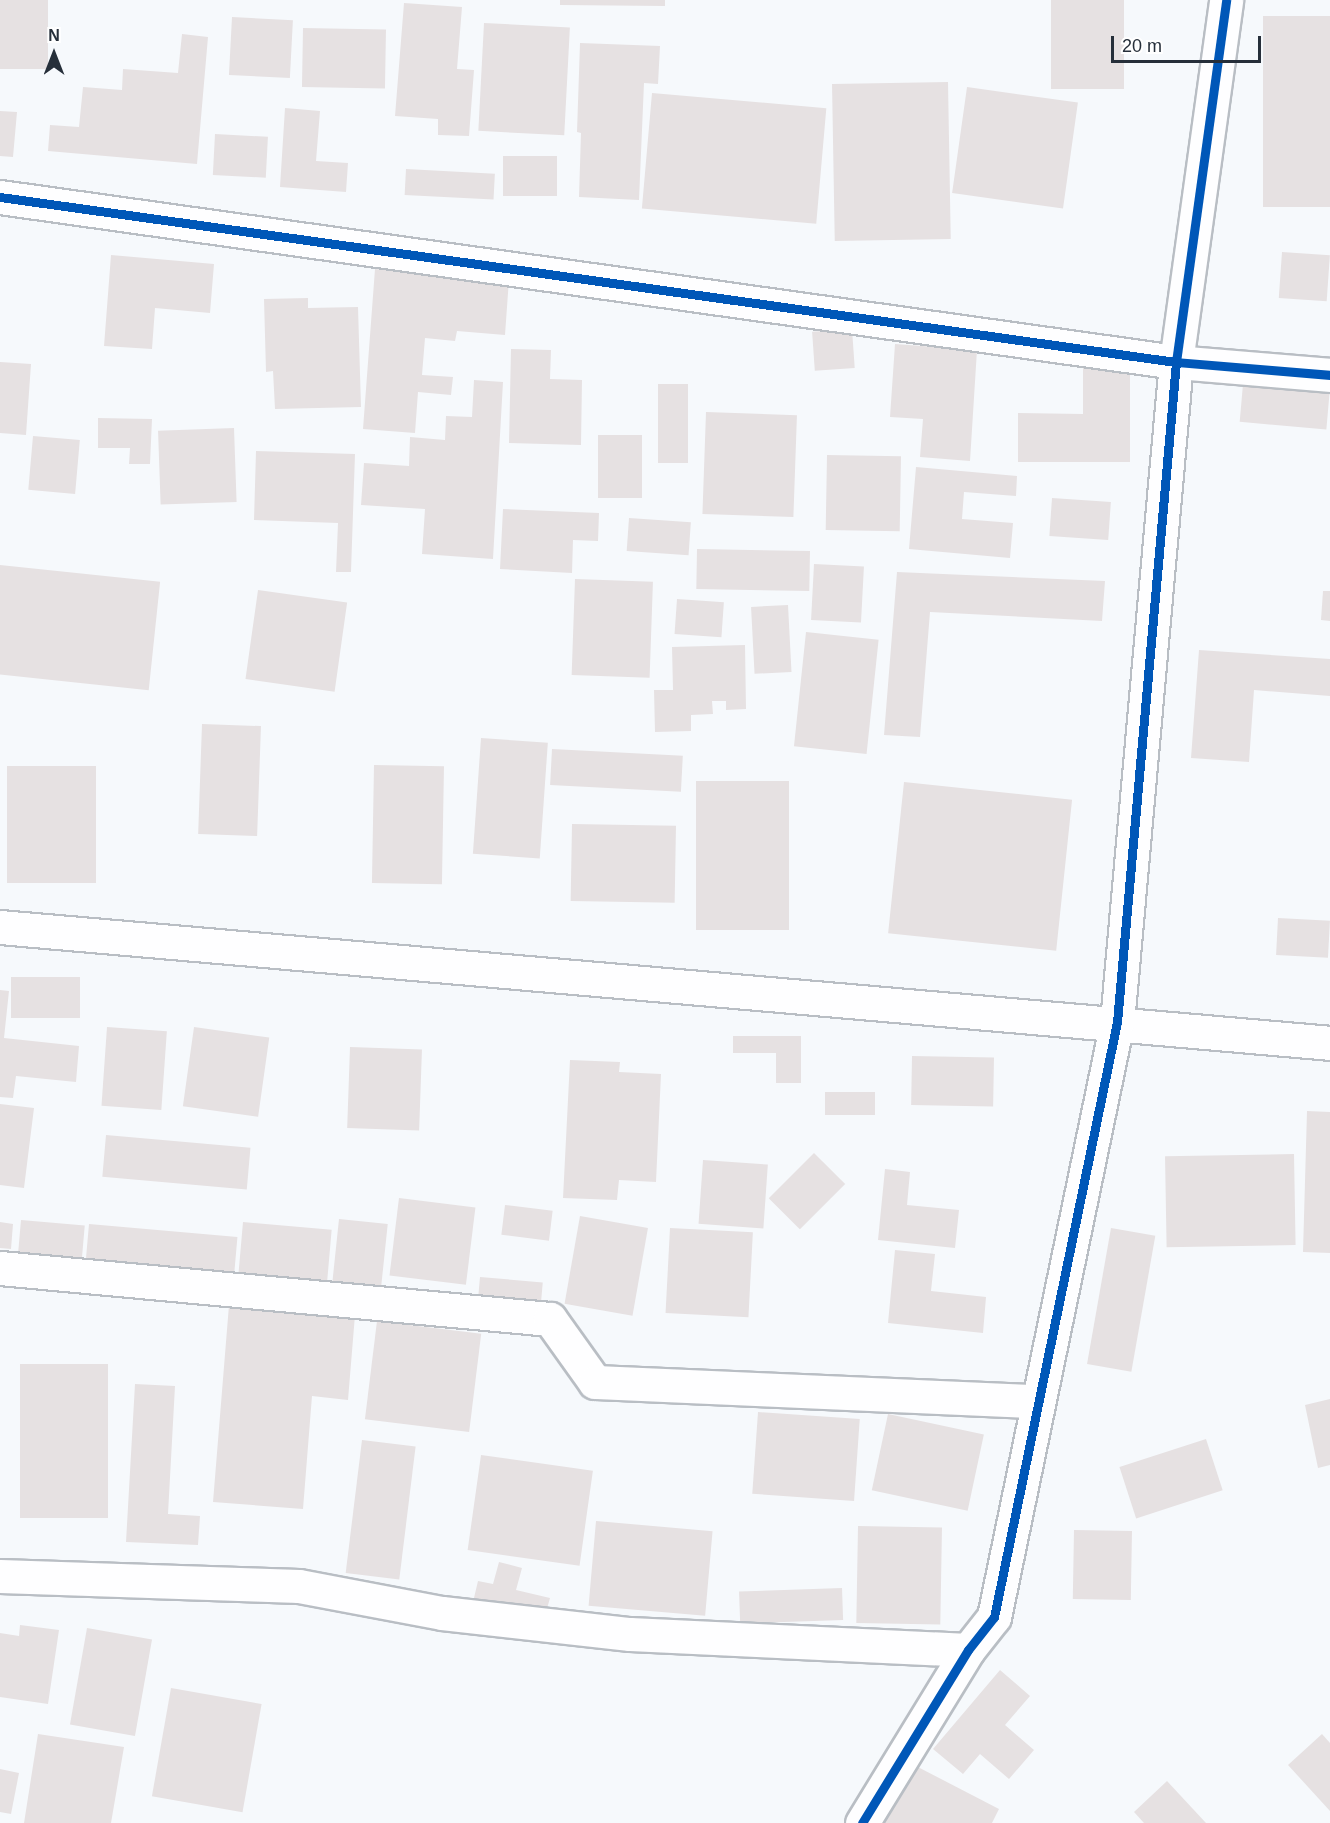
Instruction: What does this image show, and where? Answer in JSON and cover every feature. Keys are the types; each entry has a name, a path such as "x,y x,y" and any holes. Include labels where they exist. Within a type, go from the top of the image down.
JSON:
{"street":[{"path":"862,1823 968,1650 994,1617 1117,1022 1176,362 1226,0"},
{"path":"0,197 1176,362 1330,375"},
{"path":"0,927 1117,1022 1330,1043"},
{"path":"0,1268 550,1319 595,1382 1037,1401"},
{"path":"0,1576 299,1586 442,1613 630,1634 968,1650"}],"building":[{"path":"0,0 48,0 48,69 0,69"},
{"path":"560,0 665,0 665,6 560,5"},
{"path":"1051,0 1124,0 1124,89 1051,89"},
{"path":"404,3 462,7 457,69 474,70 469,136 438,135 438,119 395,116"},
{"path":"1263,16 1330,16 1330,207 1263,207"},
{"path":"232,17 293,20 290,78 229,75"},
{"path":"484,23 570,28 564,135 478,131"},
{"path":"303,28 386,29 385,88 302,87"},
{"path":"182,34 208,37 197,164 48,151 50,125 79,127 83,87 122,90 123,69 178,73"},
{"path":"580,43 660,46 658,84 644,83 639,200 579,197 581,133 577,132"},
{"path":"948,82 951,239 835,241 832,84"},
{"path":"967,87 1078,103 1063,209 952,193"},
{"path":"652,93 826,108 816,224 642,209"},
{"path":"285,108 320,111 316,161 348,163 346,192 280,187"},
{"path":"0,111 17,112 13,157 0,156"},
{"path":"215,134 268,137 266,178 213,175"},
{"path":"503,156 557,156 557,196 503,196"},
{"path":"406,169 495,174 494,200 405,195"},
{"path":"1282,252 1330,255 1327,301 1279,298"},
{"path":"111,255 214,264 210,313 155,308 152,349 104,346"},
{"path":"375,269 509,279 505,335 457,331 455,341 425,338 422,375 453,377 451,395 418,392 415,433 363,429"},
{"path":"308,298 308,308 358,307 361,407 275,409 273,371 266,372 264,299"},
{"path":"852,329 855,368 815,371 812,332"},
{"path":"895,344 977,350 970,461 920,457 923,419 890,417"},
{"path":"511,349 551,350 550,379 582,380 581,445 509,443"},
{"path":"0,362 31,364 26,435 0,433"},
{"path":"1083,366 1130,366 1130,462 1018,462 1018,413 1083,414"},
{"path":"474,380 503,382 493,559 422,554 425,509 361,505 364,463 409,466 410,437 445,440 446,416 472,417"},
{"path":"658,384 688,384 688,463 658,463"},
{"path":"1243,384 1330,392 1326,429 1240,422"},
{"path":"706,412 797,415 793,517 702,514"},
{"path":"98,418 152,419 150,464 129,464 130,448 98,448"},
{"path":"234,428 237,502 161,505 158,431"},
{"path":"598,435 642,435 642,498 598,498"},
{"path":"33,436 80,440 75,494 28,490"},
{"path":"256,451 355,454 351,572 336,572 338,523 254,520"},
{"path":"827,455 901,456 900,531 826,530"},
{"path":"916,467 1017,476 1016,496 964,492 962,519 1013,523 1010,558 909,549"},
{"path":"1052,498 1111,502 1108,540 1049,536"},
{"path":"503,509 599,513 598,541 573,540 572,573 500,569"},
{"path":"629,518 691,522 689,555 627,551"},
{"path":"697,549 810,551 809,591 696,589"},
{"path":"814,564 864,567 861,623 811,620"},
{"path":"0,565 160,582 149,690 0,675"},
{"path":"897,572 1105,581 1102,621 930,612 920,737 884,735"},
{"path":"575,579 653,582 650,678 572,675"},
{"path":"258,590 347,603 335,692 245,679"},
{"path":"1323,591 1330,591 1330,621 1321,620"},
{"path":"677,599 724,602 721,637 675,634"},
{"path":"788,605 792,672 755,674 751,607"},
{"path":"806,632 879,640 867,754 794,746"},
{"path":"745,645 746,709 726,710 726,701 712,701 713,714 691,715 691,731 655,732 654,690 673,690 672,647"},
{"path":"1199,650 1330,659 1330,696 1254,690 1249,762 1191,758"},
{"path":"202,724 261,726 257,836 198,834"},
{"path":"481,738 548,743 540,858 473,854"},
{"path":"552,749 683,756 681,792 550,785"},
{"path":"374,765 444,766 442,884 372,883"},
{"path":"7,766 96,766 96,883 7,883"},
{"path":"696,781 789,781 789,930 696,930"},
{"path":"904,782 1072,800 1056,951 888,933"},
{"path":"572,824 676,826 675,903 571,901"},
{"path":"1278,918 1330,921 1328,958 1276,955"},
{"path":"11,977 80,977 80,1018 11,1018"},
{"path":"0,990 9,991 4,1038 79,1046 76,1082 16,1076 13,1098 0,1097"},
{"path":"107,1027 167,1031 161,1110 101,1106"},
{"path":"194,1027 269,1038 258,1117 183,1106"},
{"path":"733,1036 801,1036 801,1083 776,1083 776,1053 733,1053"},
{"path":"350,1047 422,1050 419,1130 347,1128"},
{"path":"912,1056 994,1057 993,1106 911,1105"},
{"path":"570,1060 620,1062 619,1072 661,1074 656,1182 619,1180 617,1200 563,1198"},
{"path":"825,1092 875,1092 875,1115 825,1115"},
{"path":"0,1104 34,1108 24,1188 0,1185"},
{"path":"1307,1111 1330,1112 1330,1253 1303,1252"},
{"path":"106,1135 250,1148 247,1189 102,1177"},
{"path":"814,1153 845,1184 800,1229 769,1198"},
{"path":"1294,1154 1296,1245 1167,1247 1165,1156"},
{"path":"703,1160 768,1165 763,1228 699,1224"},
{"path":"885,1169 910,1172 907,1205 959,1210 955,1248 878,1240"},
{"path":"399,1198 475,1207 466,1285 389,1275"},
{"path":"505,1205 553,1211 549,1241 501,1235"},
{"path":"580,1216 648,1228 632,1316 565,1304"},
{"path":"339,1219 388,1224 381,1293 332,1288"},
{"path":"21,1220 85,1226 81,1263 18,1258"},
{"path":"0,1222 13,1224 11,1249 0,1248"},
{"path":"243,1222 332,1230 327,1281 239,1273"},
{"path":"89,1224 237,1237 234,1277 86,1264"},
{"path":"670,1228 753,1232 748,1317 666,1313"},
{"path":"1111,1228 1155,1236 1131,1372 1087,1364"},
{"path":"895,1250 935,1254 931,1291 986,1297 983,1333 888,1323"},
{"path":"480,1277 543,1282 540,1315 477,1310"},
{"path":"229,1305 355,1315 348,1400 312,1396 303,1509 213,1502"},
{"path":"377,1321 481,1334 469,1432 365,1419"},
{"path":"20,1364 108,1364 108,1518 20,1518"},
{"path":"135,1384 175,1386 168,1514 200,1516 198,1545 126,1542"},
{"path":"1330,1399 1330,1465 1318,1468 1305,1405"},
{"path":"758,1412 860,1419 854,1501 752,1494"},
{"path":"888,1414 984,1434 968,1511 872,1490"},
{"path":"1206,1439 1223,1490 1136,1518 1119,1467"},
{"path":"362,1440 416,1447 399,1580 346,1573"},
{"path":"481,1455 593,1471 580,1566 468,1550"},
{"path":"596,1521 713,1531 705,1616 589,1606"},
{"path":"858,1526 942,1527 940,1624 856,1623"},
{"path":"1074,1530 1132,1531 1131,1600 1073,1599"},
{"path":"499,1562 522,1568 516,1590 550,1598 544,1619 473,1602 478,1581 493,1584"},
{"path":"842,1588 843,1620 740,1624 739,1592"},
{"path":"20,1625 59,1630 48,1704 0,1697 0,1633 19,1636"},
{"path":"87,1628 152,1639 135,1736 70,1725"},
{"path":"1000,1670 1030,1696 1005,1725 1034,1750 1009,1779 980,1754 963,1774 933,1749"},
{"path":"171,1688 262,1704 243,1812 152,1796"},
{"path":"38,1734 124,1747 111,1823 24,1823"},
{"path":"1322,1734 1330,1743 1330,1811 1288,1765"},
{"path":"914,1765 999,1809 992,1823 884,1823"},
{"path":"0,1769 19,1773 11,1814 0,1812"},
{"path":"1167,1781 1206,1823 1144,1823 1134,1812"}],"cycle path":[{"path":"862,1823 968,1650 994,1617 1117,1022 1176,362 1226,0"},
{"path":"0,197 1176,362 1330,375"}]}
